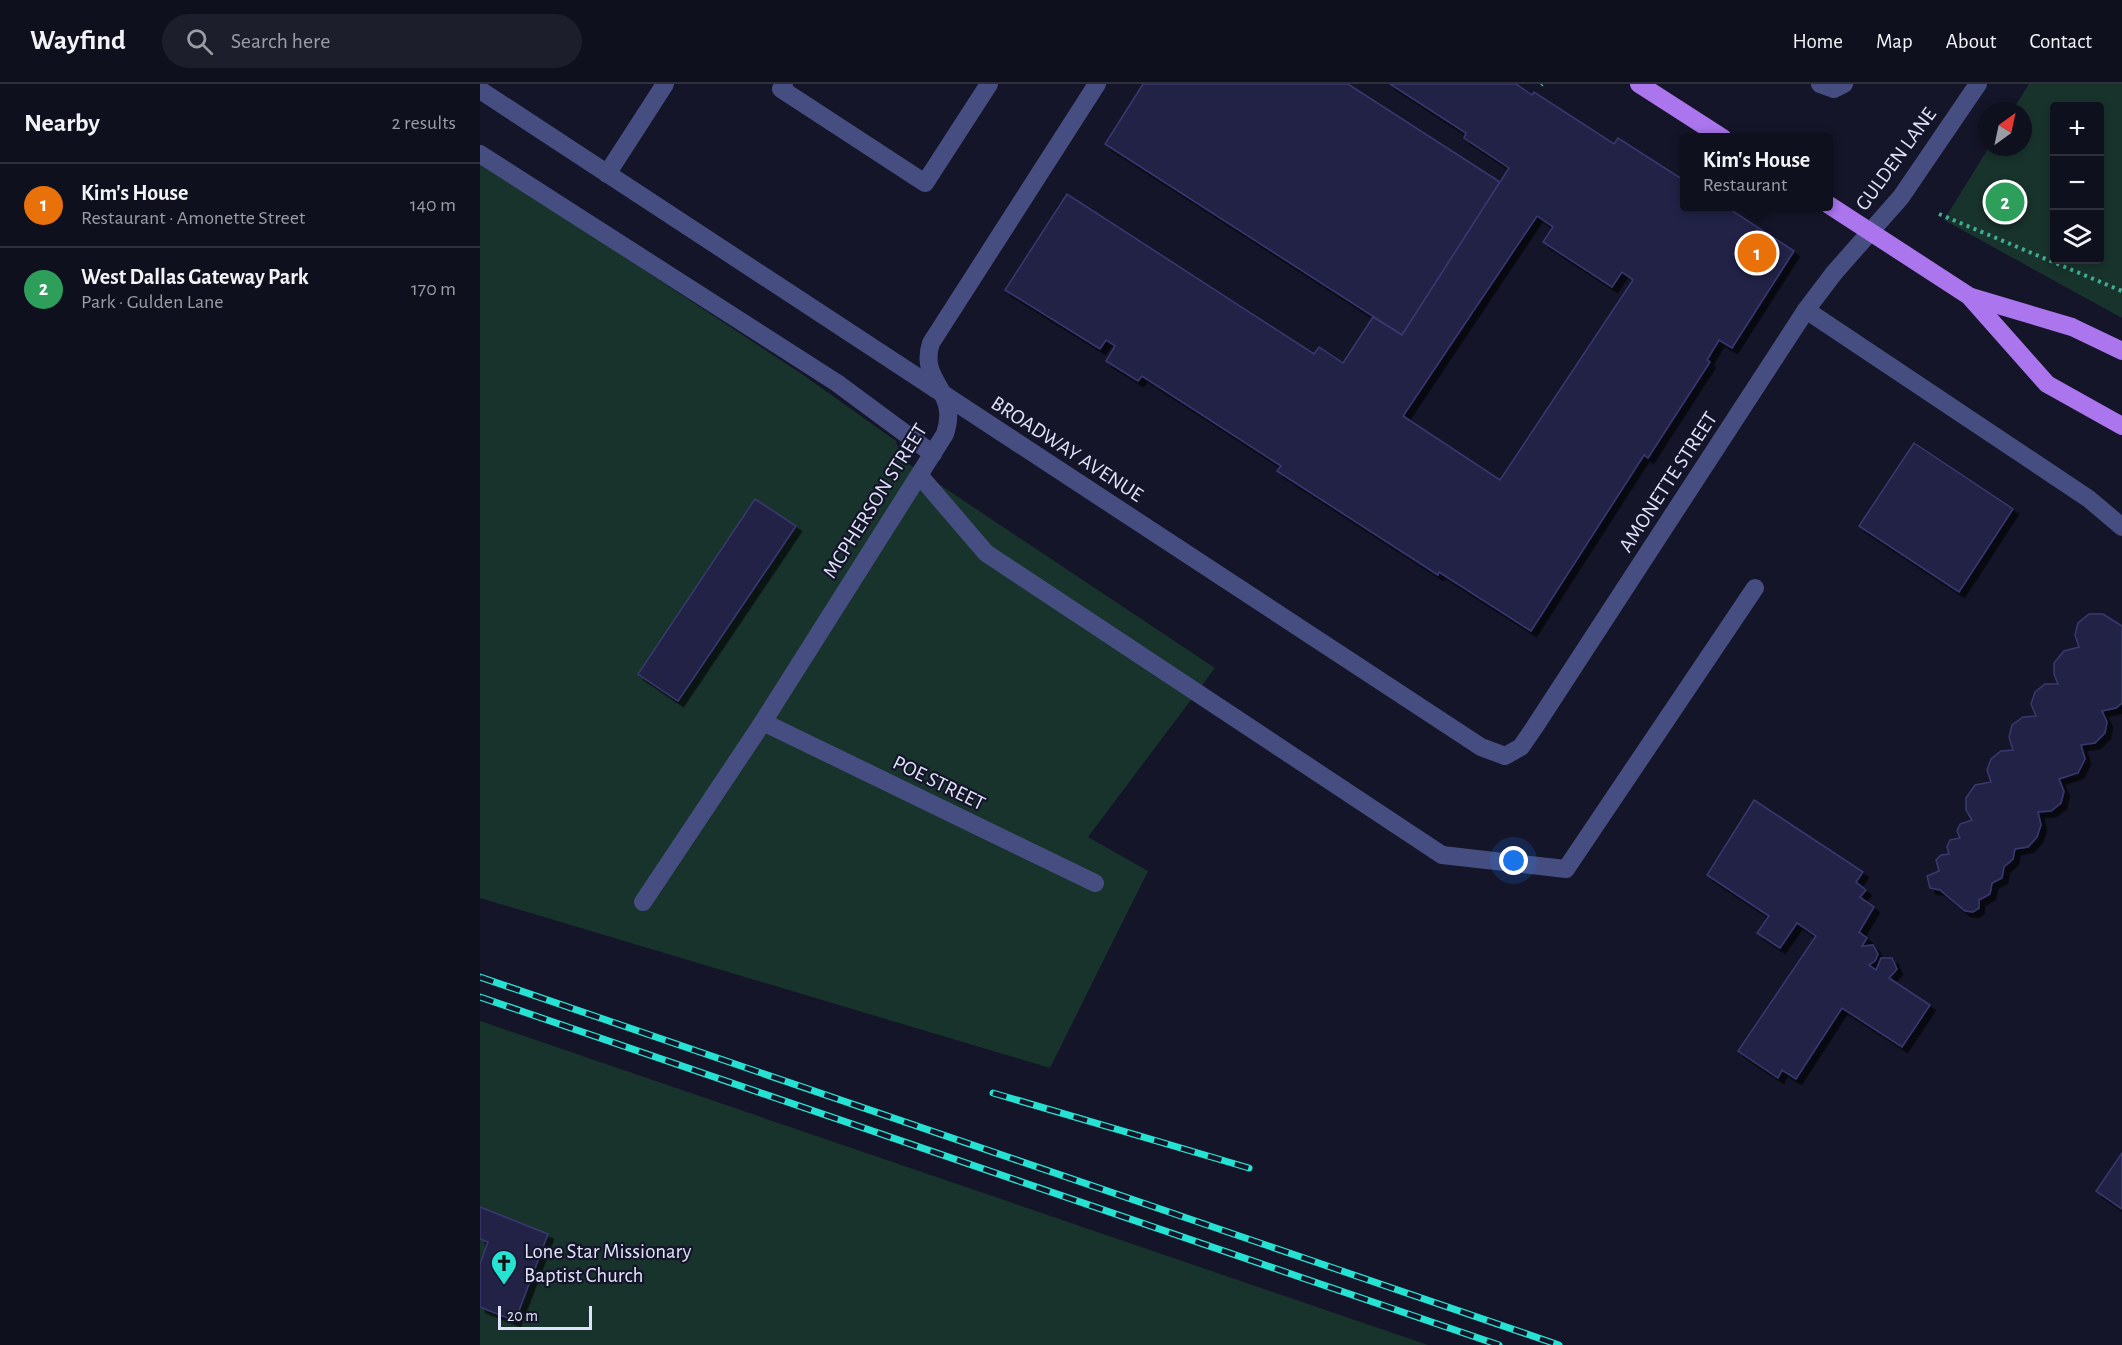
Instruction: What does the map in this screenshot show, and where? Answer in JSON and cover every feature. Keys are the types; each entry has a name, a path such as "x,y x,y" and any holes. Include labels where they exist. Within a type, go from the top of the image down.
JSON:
{"main road":[{"path":"1639,84 1714,133"},
{"path":"1833,208 1969,296 2047,384 2122,426"},
{"path":"1969,296 2072,327 2122,351"}],"street":[{"path":"607,174 665,84"},
{"path":"784,84 781,89 925,183 989,84"},
{"path":"1820,84 1834,89 1844,84"},
{"name":"GULDEN LANE","path":"1871,232 1901,197 1977,84"},
{"name":"MCPHERSON STREET","path":"643,902 763,722 945,435 950,418 945,396 932,376 927,355 931,343 1092,86"},
{"name":"BROADWAY AVENUE","path":"480,90 1481,747 1505,756"},
{"path":"480,154 837,383 933,454"},
{"name":"AMONETTE STREET","path":"1505,756 1521,747 1534,728 1806,310 1871,232"},
{"path":"1806,310 2089,499 2122,527"},
{"path":"920,476 986,554 1442,855 1566,869 1755,588"},
{"name":"POE STREET","path":"763,722 1095,884"}],"path":[{"path":"1939,214 2122,291"}],"green space":[{"path":"2029,84 2122,84 2122,318 1944,220 1983,156 2032,156 2032,102 2018,102"},
{"path":"480,162 802,374 896,441 901,459 1215,668 1088,837 1148,871 1050,1068 480,898"},
{"path":"480,1021 1428,1345 480,1345"}],"building":[{"path":"1143,84 1348,84 1500,182 1402,335 1105,144"},
{"path":"1390,84 1516,84 1532,95 1534,92 1614,144 1618,138 1680,178 1680,211 1733,211 1794,251 1732,348 1719,340 1707,360 1710,362 1648,458 1644,455 1531,631 1439,572 1438,575 1277,471 1281,466 1142,376 1138,381 1106,361 1115,346 1106,340 1100,349 1005,290 1067,194 1314,354 1319,347 1343,363 1373,317 1402,335 1509,168 1464,138 1466,133","holes":["1537,216 1553,227 1543,242 1612,287 1622,272 1633,280 1500,480 1403,416"]},
{"path":"1914,443 2013,509 1959,592 1859,526"},
{"path":"755,499 796,526 678,701 638,674"},
{"path":"2089,614 2103,614 2122,626 2122,703 2116,708 2102,711 2107,722 2105,733 2095,743 2081,745 2085,759 2078,773 2059,779 2064,791 2061,803 2051,811 2038,812 2041,825 2037,837 2028,847 2015,849 2013,859 2004,867 2002,878 1992,883 1990,894 1979,900 1979,908 1973,912 1965,911 1940,890 1930,888 1927,876 1939,871 1936,860 1941,855 1949,854 1947,847 1950,840 1960,838 1957,831 1960,824 1972,820 1966,810 1966,798 1975,785 1991,782 1987,770 1991,759 2001,751 2013,750 2009,737 2012,725 2023,717 2036,716 2031,704 2035,692 2045,684 2058,684 2054,674 2054,663 2064,651 2079,647 2075,635 2078,623"},
{"path":"1754,800 1863,872 1856,882 1866,890 1860,897 1874,907 1859,932 1867,938 1862,946 1873,945 1878,954 1875,961 1869,965 1876,970 1881,958 1892,958 1897,969 1889,978 1930,1005 1902,1047 1842,1008 1796,1079 1782,1070 1778,1078 1738,1051 1816,936 1797,923 1780,948 1757,933 1769,916 1707,875"},
{"path":"2122,1153 2122,1209 2096,1191"},
{"name":"Lone Star Missionary Baptist Church","path":"480,1207 548,1234 515,1321 480,1307 480,1264 488,1242 480,1239"}],"railway":[{"path":"480,977 1559,1345"},
{"path":"480,997 1499,1345"},
{"path":"993,1093 1249,1168"}],"place":[{"name":"West Dallas Gateway Park","path":"2005,202"},
{"name":"Kim's House","path":"1757,253"},
{"name":"Lone Star Missionary Baptist Church","path":"504,1286"}]}
